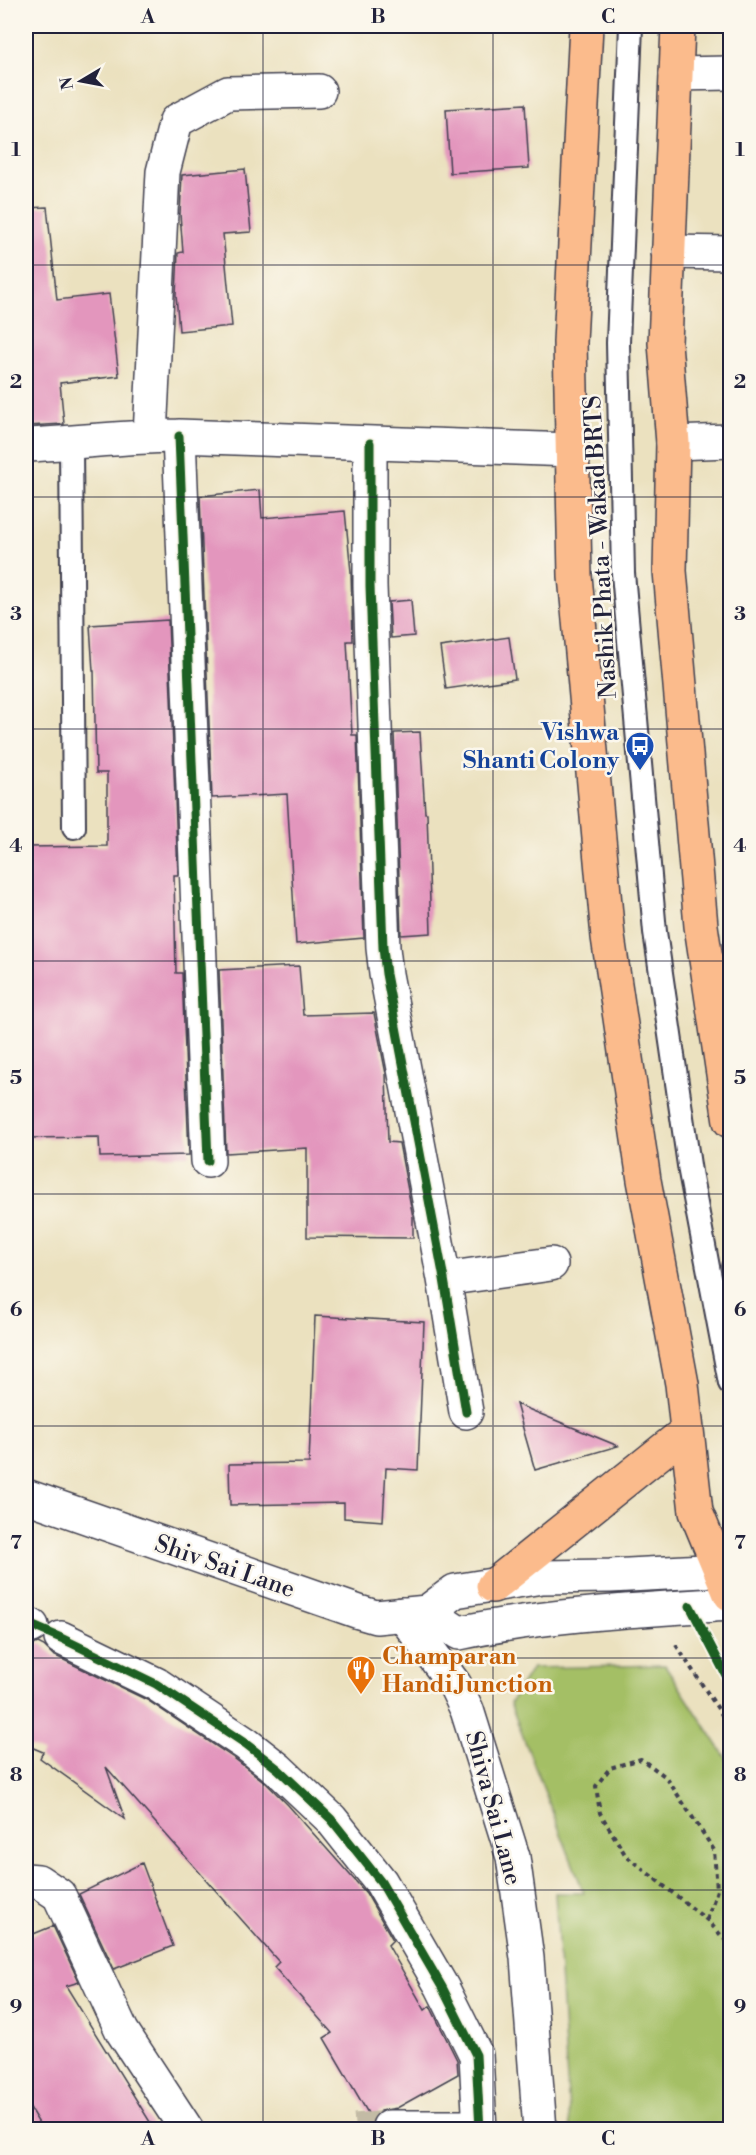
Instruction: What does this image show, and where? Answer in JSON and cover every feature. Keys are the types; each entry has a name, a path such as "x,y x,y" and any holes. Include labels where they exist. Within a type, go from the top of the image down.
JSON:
{"main road":[{"path":"585,26 570,342 575,576 608,937 644,1180 682,1384 696,1512 728,1578"},
{"path":"678,26 665,344 673,443 670,570 701,926 730,1121"},
{"path":"493,1586 687,1431"}],"street":[{"path":"676,74 730,73"},
{"path":"208,1161 164,436 163,172 176,121 228,93 319,91"},
{"path":"668,252 730,253"},
{"path":"26,445 164,436 572,450"},
{"path":"673,443 730,441"},
{"path":"370,443 370,586 383,948 466,1412"},
{"path":"444,1279 551,1264"},
{"name":"Shiv Sai Lane","path":"27,1501 376,1617 415,1613"},
{"path":"415,1613 454,1591 542,1577 728,1578"},
{"path":"415,1613 459,1633 509,1622 596,1612 730,1604"},
{"name":"Shiva Sai Lane","path":"415,1613 467,1710 513,1857 527,1958 540,2130"},
{"path":"40,1629 156,1684 246,1744 278,1769 331,1819 381,1882 442,1987 476,2055 480,2128 422,2125 389,2127"},
{"path":"26,1880 38,1881 59,1895 122,2031 187,2130"}],"lane":[{"name":"Nashik Phata - Wakad BRTS","path":"632,26 618,343 623,573 655,932 690,1172 730,1383"},
{"path":"70,443 74,827"}],"path":[{"path":"668,1641 676,1645 730,1727"},
{"path":"707,1920 717,1890 714,1850 666,1777 641,1759 610,1768 596,1786 600,1813 626,1856 707,1920 730,1945"}],"green space":[{"path":"665,1665 730,1764 730,2129 570,2129 555,1893 584,1893 510,1703 532,1668"}],"building":[{"path":"525,104 529,168 450,173 446,109"},
{"path":"245,169 251,232 223,234 232,326 179,331 176,295 178,253 183,252 180,214 182,175"},
{"path":"47,207 57,300 109,294 119,376 60,383 64,424 26,426 26,208"},
{"path":"260,490 262,518 345,511 351,572 353,641 347,641 352,735 357,735 364,938 296,944 287,794 212,798 200,496"},
{"path":"411,600 414,636 391,638 389,602"},
{"path":"168,620 178,875 174,875 176,973 182,973 189,1155 100,1157 99,1137 26,1138 26,847 107,846 107,773 96,773 94,671 90,625"},
{"path":"509,637 515,679 446,689 440,647"},
{"path":"420,732 425,813 427,813 431,933 401,935 394,733"},
{"path":"299,966 303,1015 374,1013 386,1074 388,1142 399,1143 413,1217 413,1238 307,1237 307,1148 226,1153 219,970"},
{"path":"315,1316 424,1322 418,1470 386,1468 383,1521 344,1518 344,1503 230,1505 229,1464 309,1463"},
{"path":"516,1404 618,1446 535,1470"},
{"path":"26,1643 33,1645 38,1643 53,1655 147,1700 235,1759 266,1783 366,1893 393,1940 388,1945 425,2010 430,2006 457,2060 458,2074 397,2108 380,2111 372,2120 324,2038 332,2033 274,1967 279,1962 106,1767 125,1819 40,1758 43,1752 26,1745"},
{"path":"142,1863 173,1946 114,1969 79,1894"},
{"path":"53,1926 79,1982 66,1986 155,2130 43,2130 26,2102 26,1937"}],"tunnel":[{"path":"355,2130 389,2127"}],"cycle path":[{"path":"179,436 208,1161"},
{"path":"370,443 370,586 383,948 466,1412"},
{"path":"690,1606 730,1683"},
{"path":"26,1623 156,1684 246,1744 278,1769 331,1819 381,1882 442,1987 476,2055 480,2130"}],"place":[{"name":"Vishwa Shanti Colony","path":"640,772"},
{"name":"Champaran Handi Junction","path":"361,1696"}]}
